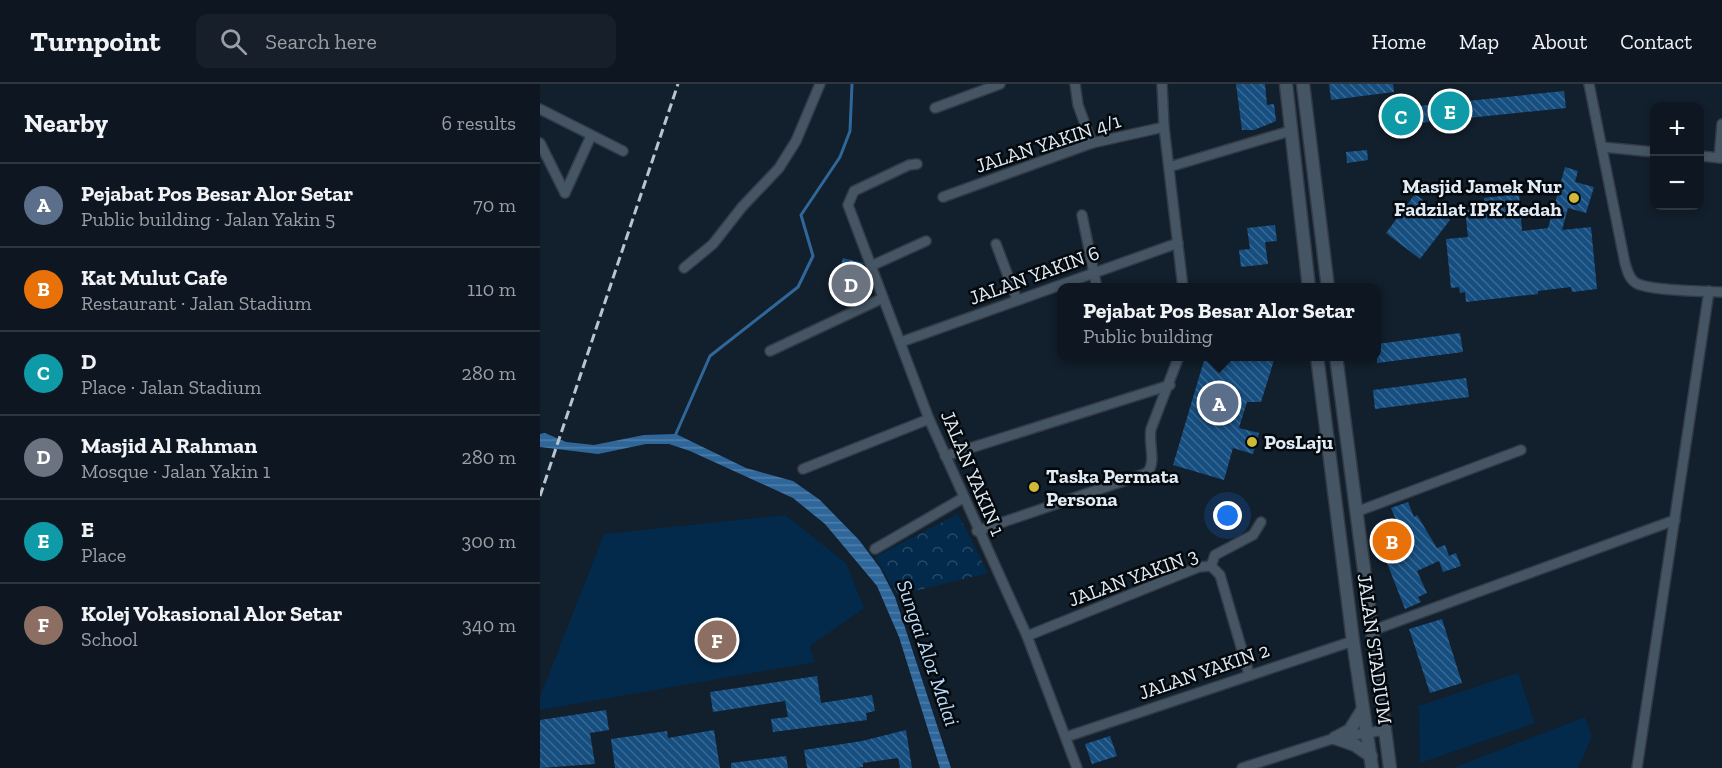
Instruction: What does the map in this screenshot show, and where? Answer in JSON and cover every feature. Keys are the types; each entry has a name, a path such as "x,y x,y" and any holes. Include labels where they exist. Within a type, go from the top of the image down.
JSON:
{"main road":[{"path":"1286,84 1309,283"},
{"path":"1303,84 1327,283"},
{"name":"JALAN STADIUM","path":"1318,361 1353,641 1372,762"},
{"name":"JALAN STADIUM","path":"1337,361 1390,768"},
{"path":"1335,738 1350,730 1363,708"},
{"path":"1335,738 1355,745 1372,762"}],"street":[{"path":"684,268 712,244 742,207 779,168 796,141 820,84"},
{"path":"935,108 1000,84"},
{"path":"1075,84 1080,112 1092,143"},
{"path":"1162,84 1164,127 1183,283"},
{"path":"1589,84 1630,277 1635,282 1647,286 1722,292"},
{"path":"540,109 623,151"},
{"path":"1704,156 1721,158 1722,124"},
{"name":"JALAN YAKIN 4/1","path":"943,198 1092,143 1164,127"},
{"path":"1169,167 1290,131"},
{"path":"540,142 565,193 591,136"},
{"path":"1602,147 1650,152"},
{"name":"JALAN YAKIN 1","path":"917,164 909,165 854,191 848,205 929,419 977,531 1027,636 1077,768"},
{"path":"1082,215 1097,283"},
{"path":"871,266 926,241"},
{"name":"JALAN YAKIN 6","path":"1065,283 1178,243"},
{"path":"996,244 1017,300"},
{"name":"JALAN YAKIN 6","path":"901,342 1057,286"},
{"path":"1637,768 1709,291"},
{"path":"770,351 883,298"},
{"path":"977,531 1147,473 1153,463 1149,442 1151,429 1178,361"},
{"path":"945,456 1170,385"},
{"path":"803,469 929,419"},
{"path":"1356,512 1521,450"},
{"path":"875,549 963,498"},
{"path":"1371,631 1674,520"},
{"path":"1211,566 1215,555 1253,535 1261,522"},
{"name":"JALAN YAKIN 3","path":"1027,636 1199,567 1211,566 1220,574 1249,674"},
{"name":"JALAN YAKIN 2","path":"1066,737 1353,641"},
{"path":"1242,768 1335,738 1385,730"}],"green space":[{"path":"958,514 988,573 898,595 875,557"},
{"path":"785,515 846,563 864,608 810,646 815,662 540,710 540,697 604,534"},
{"path":"1518,673 1535,723 1420,763 1419,706"},
{"path":"1585,717 1592,736 1578,768 1453,768"}],"shaded area":[{"path":"545,433 566,442 594,445 644,435 676,434 746,468 793,481 820,500 859,540 880,568 895,597 951,768 940,768 899,637 877,586 825,524 793,498 690,451 669,444 646,444 598,454 540,447 540,434"}],"building":[{"path":"1236,84 1265,84 1267,105 1274,104 1276,121 1254,130 1242,130"},
{"path":"1329,84 1393,84 1394,92 1331,100"},
{"path":"1564,91 1566,108 1380,127 1379,110"},
{"path":"1367,150 1368,160 1347,163 1346,152"},
{"path":"1565,167 1578,171 1575,182 1594,187 1586,213 1568,208 1562,230 1591,227 1597,289 1572,292 1571,287 1538,291 1538,294 1466,302 1465,292 1460,293 1459,287 1451,288 1446,239 1468,237 1465,210 1485,208 1484,198 1519,194 1522,231 1548,228"},
{"path":"1415,194 1450,220 1420,259 1386,233"},
{"path":"1275,225 1277,241 1265,242 1268,264 1241,267 1239,250 1250,249 1247,228"},
{"path":"843,258 863,263 861,273 867,274 869,279 864,295 856,293 854,300 833,295"},
{"path":"1460,333 1463,352 1377,363 1381,361 1381,343"},
{"path":"1204,361 1274,361 1261,402 1247,402 1239,428 1259,433 1253,454 1233,448 1224,480 1173,465"},
{"path":"1466,378 1469,397 1375,409 1373,390"},
{"path":"1408,502 1414,517 1417,515 1437,548 1445,545 1449,556 1456,553 1461,566 1443,572 1439,561 1417,571 1427,593 1418,597 1421,602 1405,609 1374,530 1396,520 1391,508"},
{"path":"1442,619 1462,683 1430,693 1409,629"},
{"path":"817,676 821,703 872,695 875,711 866,713 867,720 773,732 771,719 788,717 785,701 713,712 710,692"},
{"path":"606,710 609,730 590,733 595,764 540,768 540,720"},
{"path":"714,730 720,768 615,768 611,739 667,731 668,738"},
{"path":"906,730 912,768 900,768 898,758 863,763 863,767 856,768 807,768 804,750 862,741"},
{"path":"1110,736 1117,756 1092,764 1085,744"},
{"path":"786,756 788,768 731,768 731,763"}],"waterway":[{"path":"675,436 710,356 798,287 813,256 801,215 840,157 850,131 852,84"}],"railway":[{"path":"540,496 678,84"}],"place":[{"name":"E","path":"1450,111"},
{"name":"D","path":"1401,116"},
{"name":"Masjid Jamek Nur Fadzilat IPK Kedah","path":"1574,198"},
{"name":"Masjid Al Rahman","path":"851,284"},
{"name":"Pejabat Pos Besar Alor Setar","path":"1219,403"},
{"name":"PosLaju","path":"1252,442"},
{"name":"Taska Permata Persona","path":"1034,487"},
{"name":"Kat Mulut Cafe","path":"1392,541"},
{"name":"Kolej Vokasional Alor Setar","path":"717,640"}],"water label":[{"name":"Sungai Alor Malai","path":"928,653"}]}
